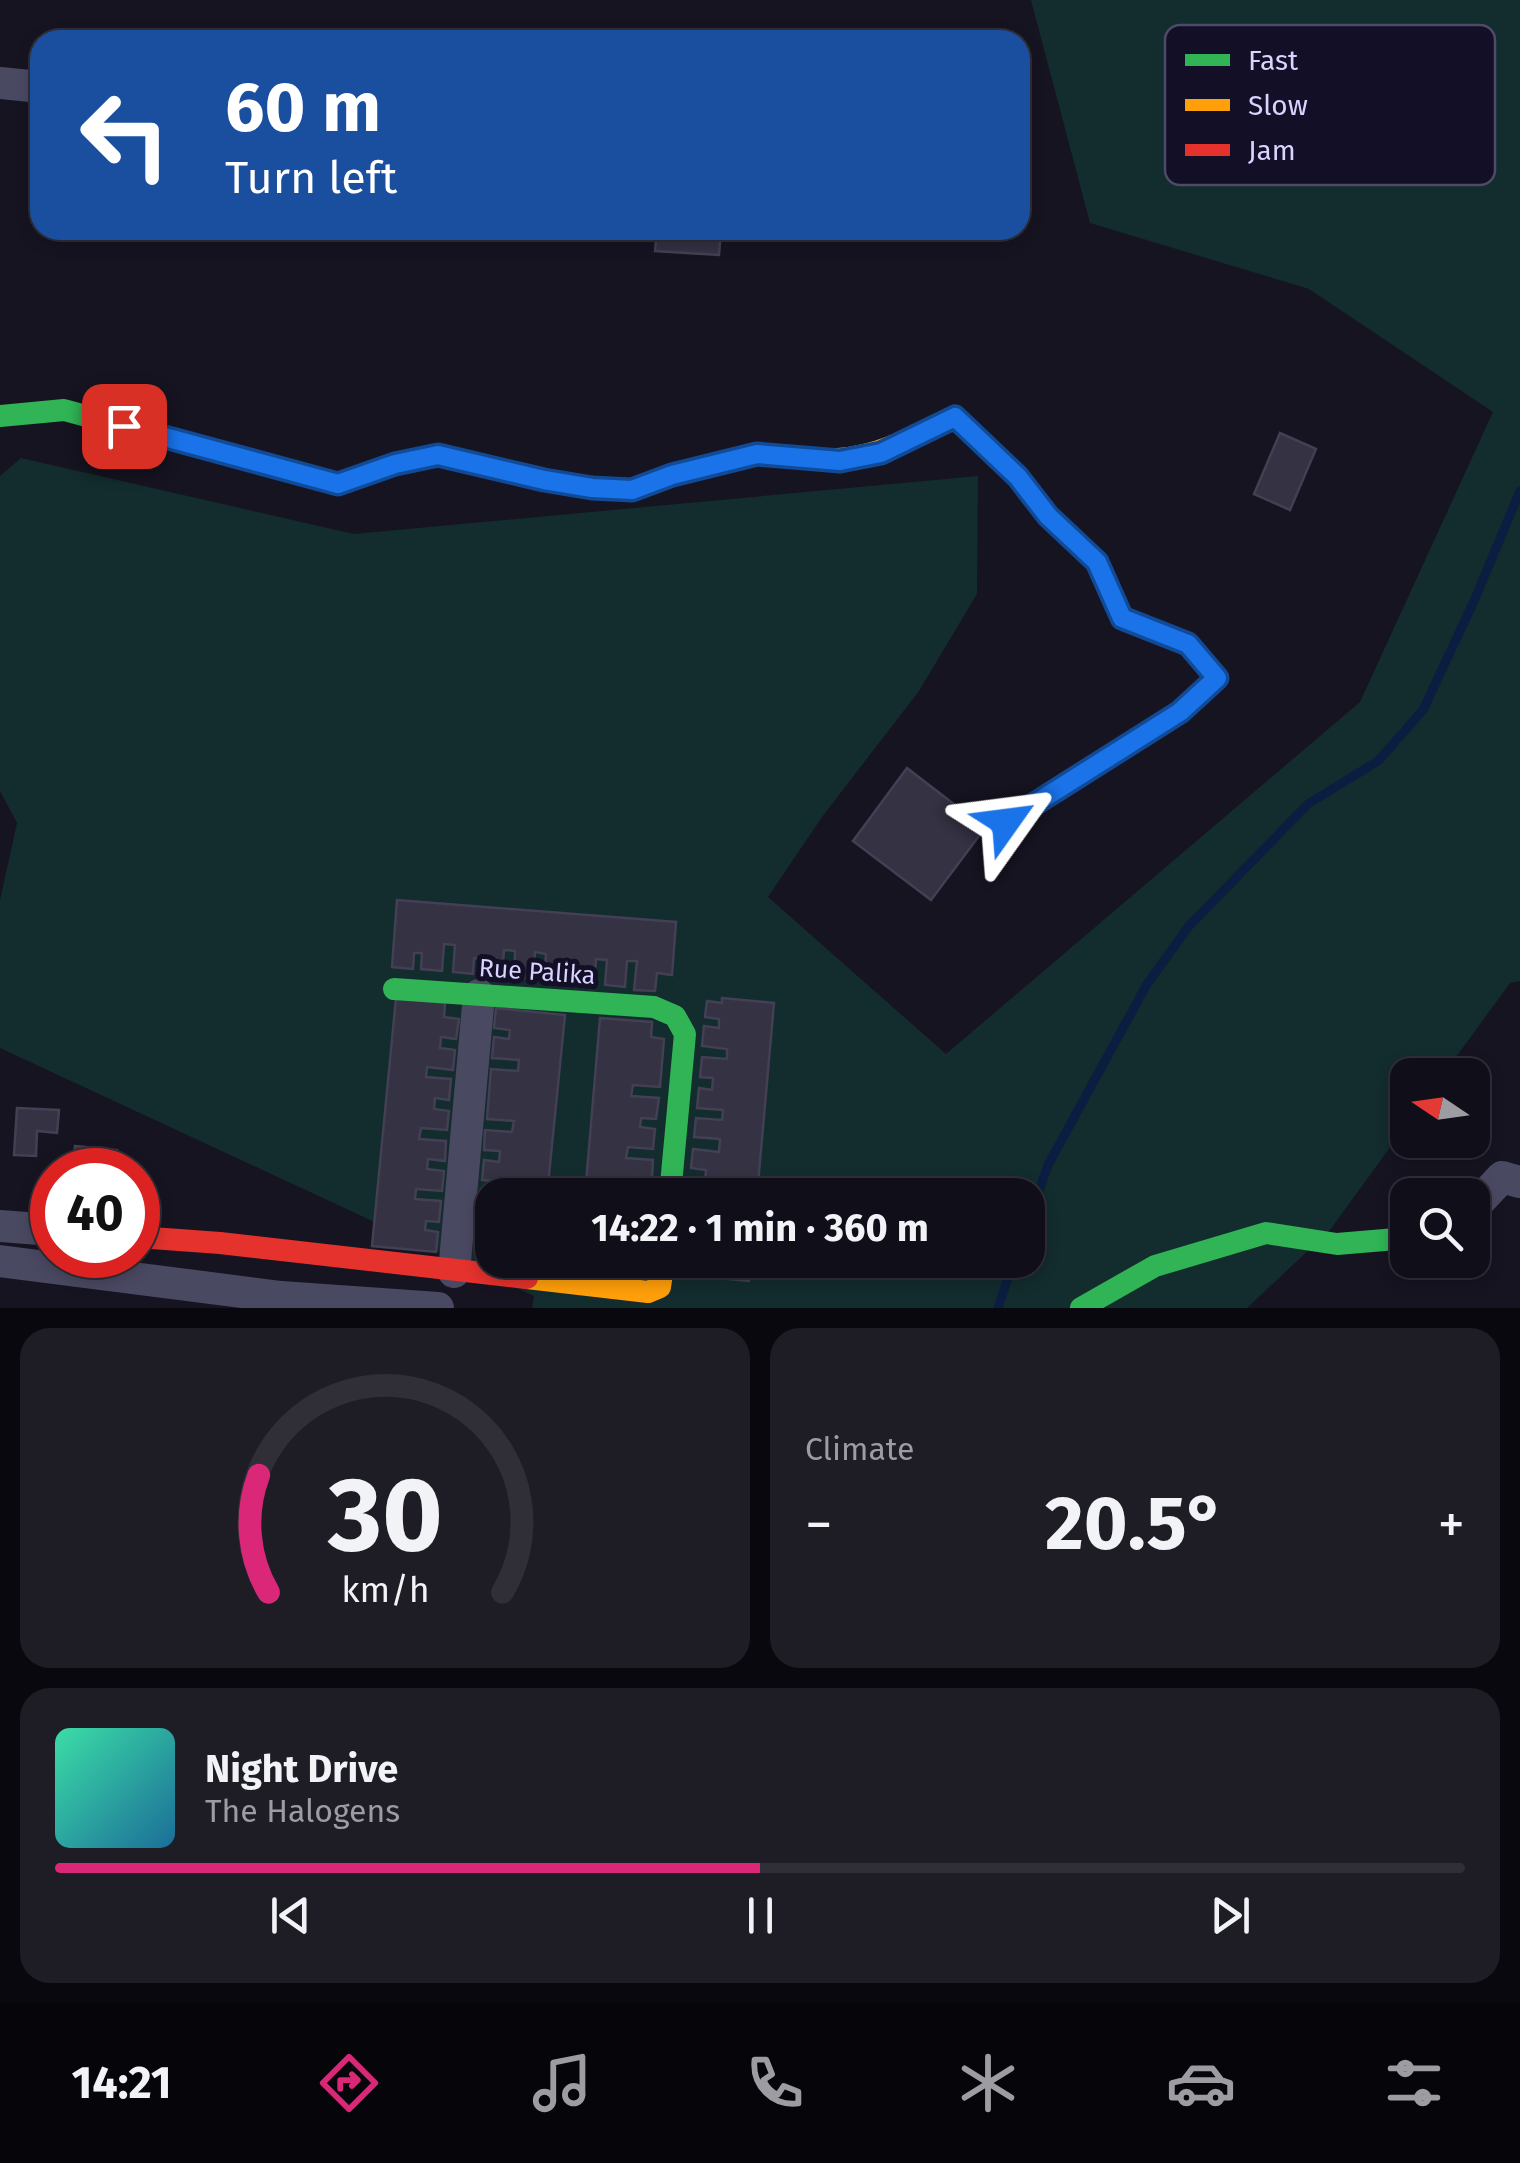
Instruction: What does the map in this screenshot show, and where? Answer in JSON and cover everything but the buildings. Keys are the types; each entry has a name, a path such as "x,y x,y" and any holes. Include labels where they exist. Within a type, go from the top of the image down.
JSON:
{"street":[{"path":"0,83 30,86"},
{"path":"0,416 64,410 338,484 395,464 438,455 544,480 632,490 672,475 757,454 840,461 881,453 955,417 1018,477 1048,516 1097,562 1122,618 1188,644 1217,678 1180,712 1006,822"},
{"name":"Rue Palika","path":"394,989 654,1007 675,1016 686,1034 672,1178"},
{"path":"454,1272 479,995"},
{"path":"1490,1190 1502,1177 1520,1182"},
{"path":"0,1226 30,1228"},
{"path":"1082,1308 1155,1266 1266,1233 1337,1244 1390,1240"},
{"path":"160,1238 475,1274"},
{"path":"0,1262 282,1298 438,1308"},
{"path":"512,1278 648,1292 660,1286 661,1278"}],"green space":[{"path":"1031,0 1520,0 1520,981 1510,983 1455,1058 1390,1058 1390,1147 1330,1230 1247,1308 532,1308 534,1296 495,1278 1045,1278 1045,1178 475,1178 475,1269 0,1048 0,900 17,823 0,791 0,476 21,458 354,534 978,476 977,594 919,691 822,817 768,897 946,1054 1360,702 1493,412 1309,289 1090,223"}],"waterway":[{"path":"1043,1178 1147,984 1189,926 1308,804 1378,761 1423,710 1520,491"},
{"path":"998,1308 1008,1278"}],"traffic: fast":[{"path":"0,416 64,410 338,484 395,463 439,455 544,480 632,490 672,475 757,454 812,459"},
{"path":"394,989 654,1007 675,1016 685,1034 672,1178"},
{"path":"1081,1308 1155,1266 1266,1233 1337,1244 1390,1240"}],"traffic: slow":[{"path":"812,459 869,454 955,417 1018,477 1048,516 1097,562 1122,618 1188,644 1217,678 1180,712 1005,822"},
{"path":"527,1278 648,1292 660,1287 661,1278"}],"traffic: jam":[{"path":"160,1239 475,1272"}],"route":[{"path":"124,426 338,484 395,464 438,455 544,480 632,490 672,475 757,454 840,461 881,453 955,417 1018,477 1048,516 1097,562 1122,618 1188,644 1217,678 1180,712 1006,822"}]}
